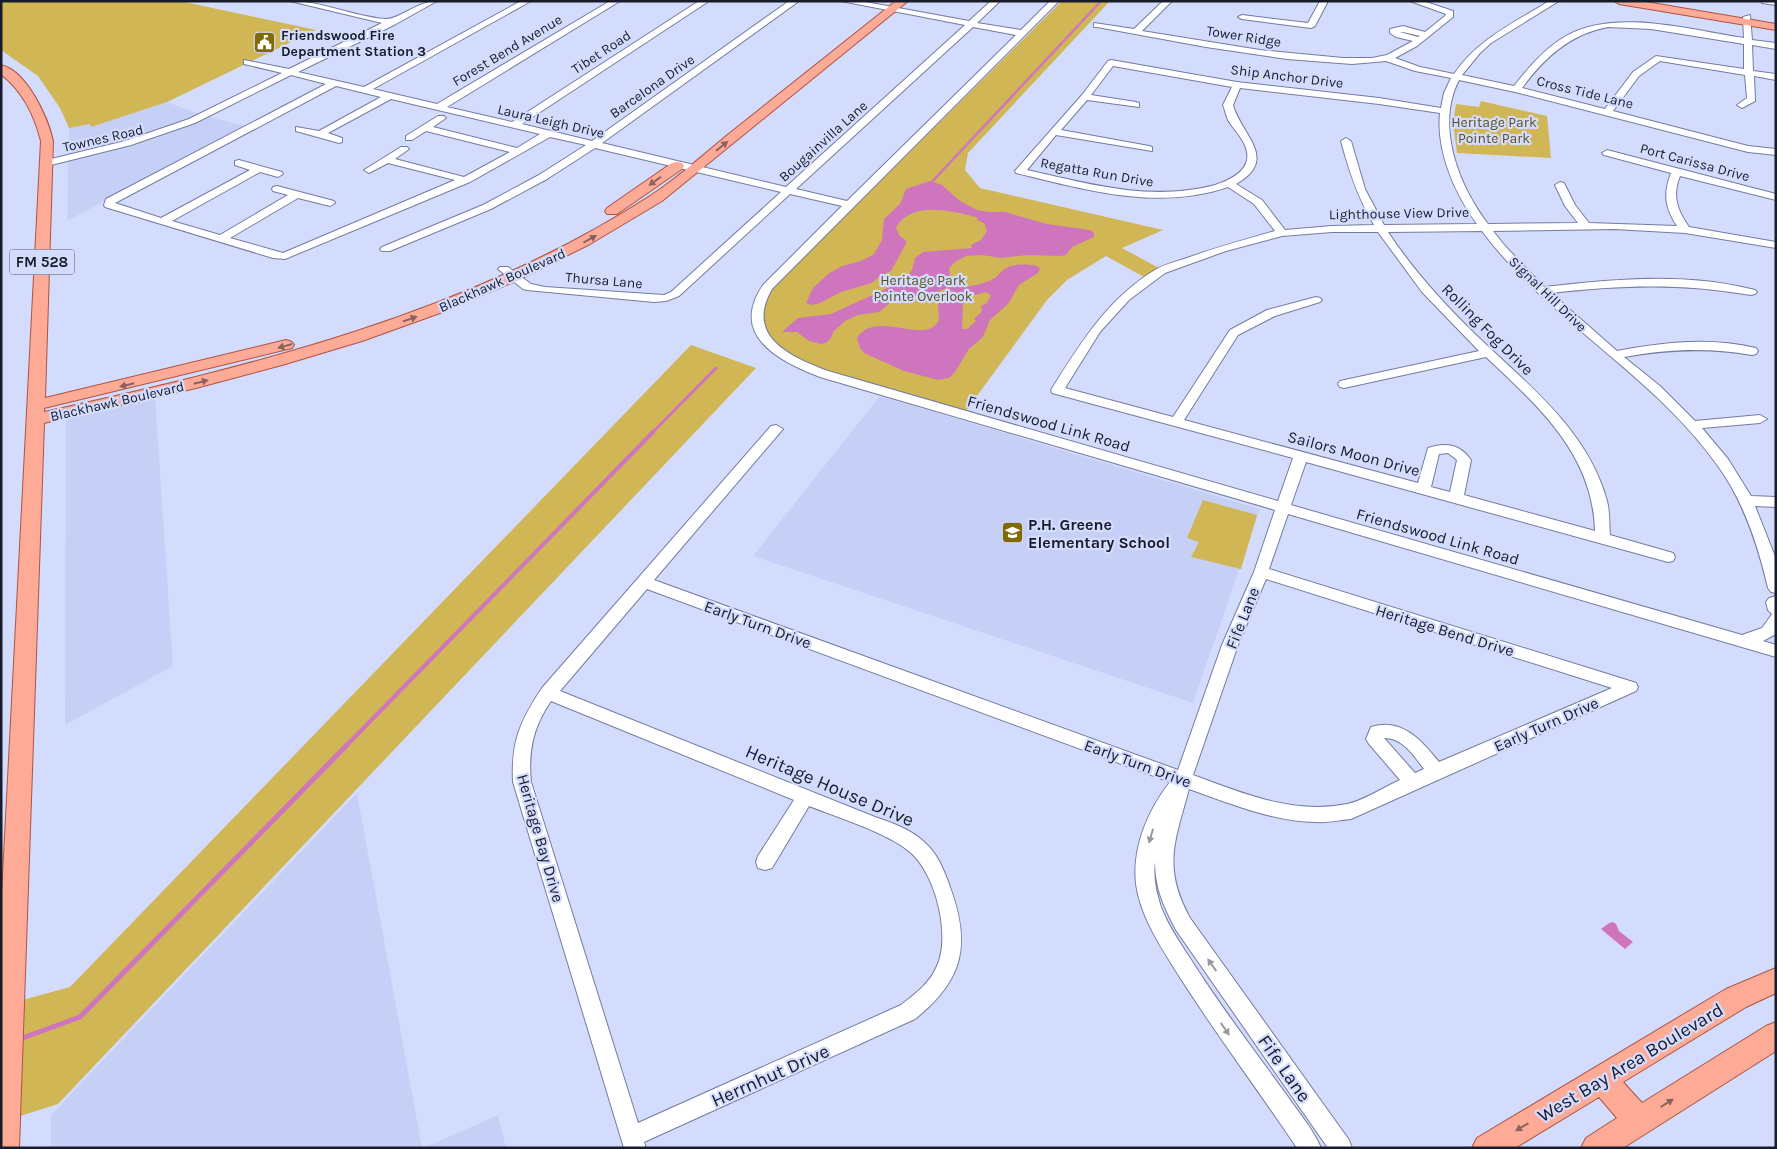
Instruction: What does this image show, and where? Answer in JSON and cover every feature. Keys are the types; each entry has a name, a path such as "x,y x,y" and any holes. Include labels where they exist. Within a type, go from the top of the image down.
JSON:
{"main road":[{"path":"1619,1 1747,20 1776,21"},
{"path":"1650,1 1776,27"},
{"name":"Blackhawk Boulevard","path":"508,273 618,207 678,165 825,49 890,5"},
{"name":"Blackhawk Boulevard","path":"34,413 169,382 252,369 360,330 394,312 567,251 616,224 657,198 840,52 890,5"},
{"path":"825,49 840,52"},
{"name":"FM 528","path":"1,68 21,85 36,106 46,134 5,1137"},
{"path":"780,84 796,87"},
{"name":"West Bay Area Boulevard","path":"1487,1148 1736,998 1776,980"},
{"path":"1596,1148 1776,1035"},
{"path":"1602,1079 1639,1121"}],"street":[{"path":"294,1 391,23"},
{"path":"324,8 338,1"},
{"name":"Townes Road","path":"46,163 128,143 175,128 292,73 433,1"},
{"path":"365,90 527,1"},
{"name":"Forest Bend Avenue","path":"438,108 616,1"},
{"name":"Tibet Road","path":"512,126 705,1"},
{"name":"Barcelona Drive","path":"386,249 487,207 543,177 593,145 795,1"},
{"path":"845,1 890,5 1021,34"},
{"name":"Bougainvilla Lane","path":"666,298 675,294 996,1"},
{"name":"Friendswood Link Road","path":"1055,1 767,287 757,310 758,324 763,337 774,348 792,361 824,374 1776,651"},
{"path":"1136,32 1168,1"},
{"path":"1242,17 1311,26 1324,1"},
{"path":"1387,58 1410,48 1450,17 1450,13 1414,1"},
{"name":"Signal Hill Drive","path":"1555,1 1502,30 1466,63 1456,77 1444,111 1445,136 1455,176 1468,203 1484,227 1510,259 1541,291 1656,390 1692,425 1713,449 1746,500 1768,552 1776,588"},
{"path":"1765,1 1776,3"},
{"path":"1516,89 1530,70 1546,54 1567,38 1605,19 1623,24 1650,26 1776,46"},
{"path":"1742,105 1752,99 1748,72 1747,20"},
{"name":"Tower Ridge","path":"1097,25 1289,56 1352,61 1387,58"},
{"name":"Cross Tide Lane","path":"1387,58 1418,69 1516,89 1748,149 1776,152"},
{"path":"1608,112 1631,78 1652,61 1659,58 1776,77"},
{"name":"Laura Leigh Drive","path":"247,62 849,205"},
{"name":"Ship Anchor Drive","path":"1085,97 1112,63 1237,85 1388,102 1444,111"},
{"path":"334,83 110,201 109,205 278,256 285,256 466,180 548,134"},
{"name":"Regatta Run Drive","path":"1053,132 1020,171 1116,192 1156,197 1195,194 1230,184 1249,167 1252,158 1252,147 1234,122 1228,106 1237,85"},
{"path":"320,134 389,96"},
{"path":"1053,132 1085,97 1136,105"},
{"path":"410,138 441,118"},
{"path":"425,128 519,151"},
{"path":"299,129 338,140"},
{"path":"1053,132 1149,149"},
{"name":"Rolling Fog Drive","path":"1346,141 1362,194 1380,229 1424,286 1452,317 1547,409 1580,450 1601,502 1603,538"},
{"path":"369,170 404,149"},
{"name":"Port Carissa Drive","path":"1607,152 1676,172 1776,197"},
{"path":"387,160 466,180"},
{"path":"240,163 278,174"},
{"path":"163,222 259,169"},
{"path":"1676,172 1669,195 1675,216 1685,230"},
{"path":"1230,184 1258,202 1282,233"},
{"path":"1560,184 1570,206 1586,226"},
{"path":"277,189 330,203"},
{"path":"221,239 297,194"},
{"name":"Lighthouse View Drive","path":"1072,367 1095,330 1125,298 1161,271 1222,249 1282,233 1332,229 1652,227 1685,230 1776,245"},
{"name":"Thursa Lane","path":"508,273 527,287 545,290 644,299 666,298"},
{"path":"1541,291 1647,281 1693,283 1751,292"},
{"path":"1176,423 1234,333 1271,313 1316,300"},
{"path":"1614,355 1671,344 1695,343 1752,351"},
{"path":"1344,384 1488,353"},
{"name":"Sailors Moon Drive","path":"1072,367 1057,390 1668,557"},
{"path":"1692,425 1760,420"},
{"name":"Heritage Bay Drive","path":"633,1142 522,782 520,759 522,744 534,713 548,693 776,429"},
{"path":"1423,489 1433,451 1446,448 1455,450 1464,460 1456,498"},
{"name":"Fife Lane","path":"1301,456 1261,572 1230,645 1183,779 1167,838 1164,877 1170,900 1183,924 1341,1148"},
{"path":"1746,500 1776,502"},
{"name":"Heritage Bend Drive","path":"1261,572 1630,687"},
{"name":"Early Turn Drive","path":"644,582 1248,803 1285,812 1318,815 1352,811 1412,782 1630,687"},
{"path":"1776,601 1774,602 1776,610"},
{"path":"1741,641 1768,634 1774,627 1776,618"},
{"path":"1713,633 1776,663"},
{"name":"Heritage House Drive","path":"548,693 883,828 913,843 923,852 936,874 946,901 954,935 952,952 940,982 921,1003 908,1012"},
{"path":"1412,782 1375,740 1377,732 1388,730 1400,733 1410,741 1437,772"},
{"name":"Fife Lane","path":"1183,779 1167,797 1151,832 1145,870 1148,896 1162,932 1204,998 1310,1148"},
{"path":"765,862 805,797"},
{"path":"1204,998 1228,988"},
{"name":"Herrnhut Drive","path":"633,1142 908,1012"}],"shaded area":[{"path":"167,102 201,115 246,126 67,221 69,128 91,124 91,127"},
{"path":"930,181 942,185 960,201 977,210 1005,212 1047,224 1090,230 1094,233 1094,237 1072,247 1066,255 1028,255 1001,258 982,255 966,256 955,262 949,268 950,277 965,287 991,280 1005,268 1014,265 1033,265 1040,269 1038,273 1019,285 1008,304 990,320 983,337 969,349 955,372 949,378 938,380 904,371 864,353 860,348 857,338 865,330 876,326 912,330 923,330 933,327 939,320 938,304 955,294 947,288 930,295 900,298 892,301 879,312 858,315 845,321 834,331 826,343 821,344 809,341 797,332 782,332 798,318 831,314 903,281 912,270 915,258 923,252 972,248 971,245 981,240 987,231 984,223 977,220 978,218 934,210 923,210 913,213 903,219 896,227 899,235 907,242 891,271 880,276 872,283 841,292 820,303 812,305 806,303 813,288 828,274 842,266 861,261 874,254 882,240 884,219 900,204 906,189","holes":["986,292 991,295 987,303 981,306 982,311 974,319 976,321 967,329 962,329 963,303 971,296"]},
{"name":"P.H. Greene Elementary School","path":"880,396 1260,509 1193,703 753,556"},
{"path":"155,398 173,666 65,725 66,419"},
{"path":"357,793 422,1148 51,1148 51,1115"},
{"path":"1613,922 1619,931 1633,942 1625,949 1601,929"},
{"path":"498,1115 506,1148 424,1148"}],"green space":[{"path":"1,1 180,1 316,30 167,102 91,127 90,124 69,128 60,108 38,76 1,50"},
{"name":"Heritage Park Pointe Overlook","path":"1062,1 1110,1 968,153 965,170 980,188 1163,230 1122,248 1159,268 1144,277 1106,256 1067,280 1047,300 966,411 847,378 808,364 790,354 776,343 766,329 764,312 768,294 772,288"},
{"name":"Heritage Park Pointe Park","path":"1481,101 1547,116 1551,158 1457,153 1453,123 1456,104 1479,107"},
{"path":"691,345 756,368 58,1104 1,1122 1,1006 70,987"},
{"path":"1203,500 1257,515 1241,569 1191,557 1199,542 1187,538"}],"waterway":[{"path":"930,184 1101,1"},
{"path":"653,432 716,368"},
{"path":"346,746 654,431"},
{"path":"20,1039 80,1017 347,745"}],"place":[{"name":"Friendswood Fire Department Station 3","path":"265,43"},
{"name":"P.H. Greene Elementary School","path":"1012,533"}]}
